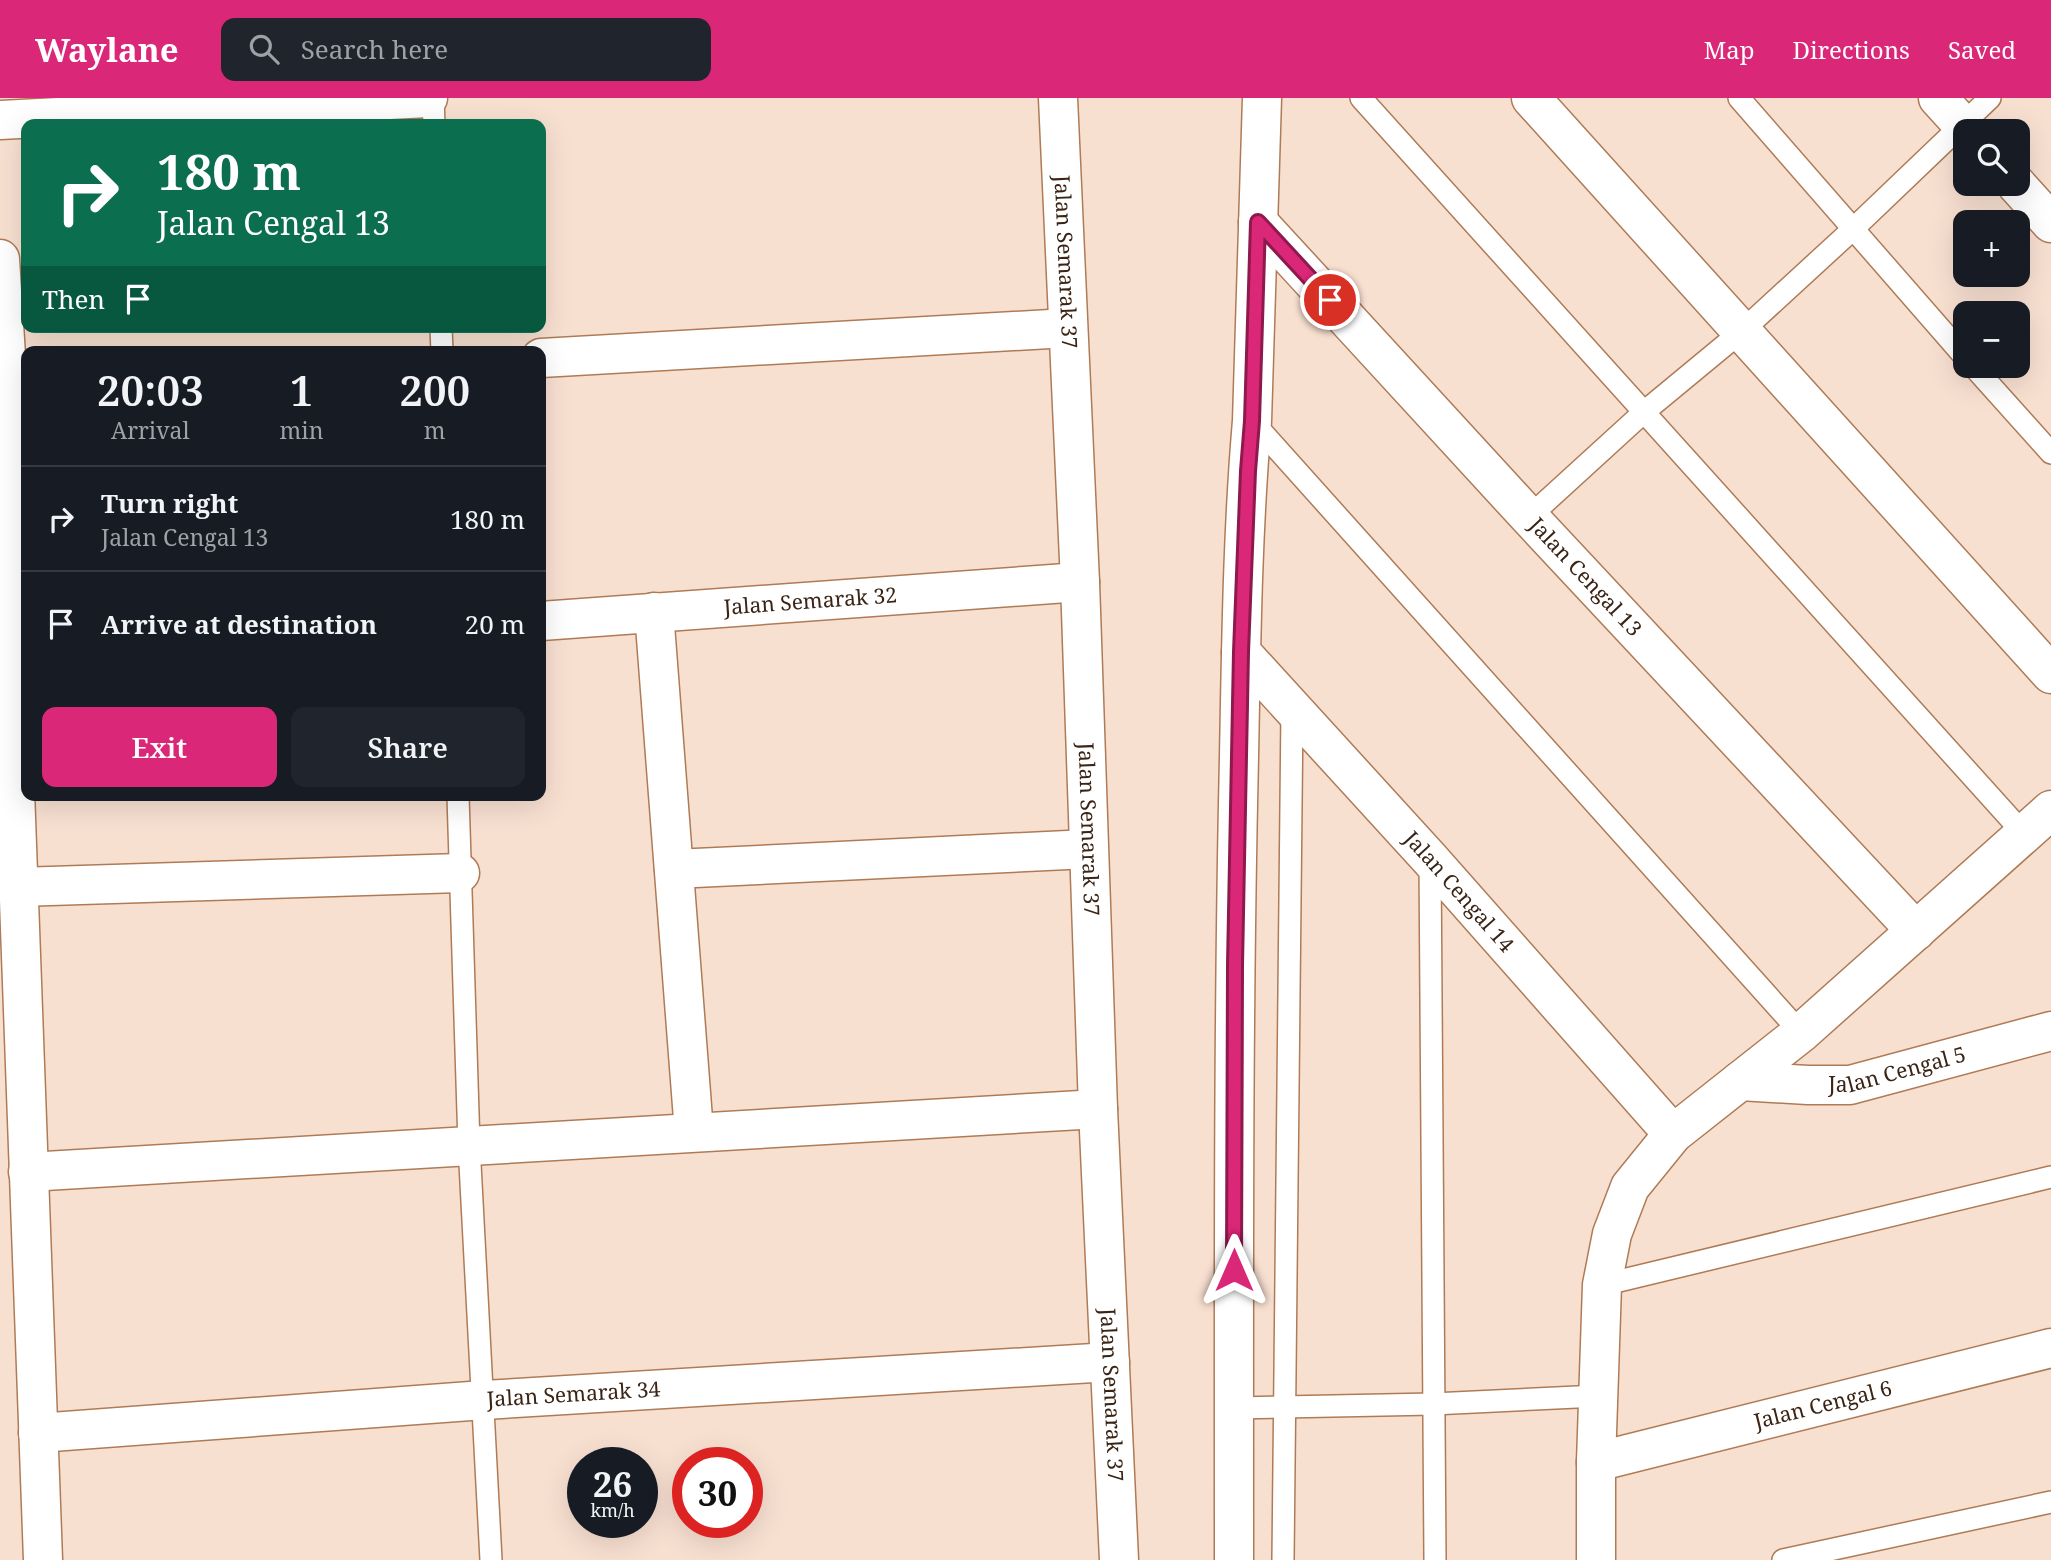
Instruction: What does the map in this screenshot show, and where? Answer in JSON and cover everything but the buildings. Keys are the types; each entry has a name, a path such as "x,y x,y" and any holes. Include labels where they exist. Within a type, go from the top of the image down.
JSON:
{"street":[{"path":"0,120 430,98"},
{"name":"Jalan Semarak 37","path":"1058,98 1080,582 1098,1109 1119,1560"},
{"path":"1234,1560 1235,965 1241,652 1252,421 1262,98"},
{"path":"1531,98 2051,674"},
{"path":"2027,196 2051,223"},
{"name":"Jalan Cengal 13","path":"1258,222 1916,931"},
{"path":"0,259 17,387 18,887 43,1560"},
{"path":"546,358 1067,328"},
{"name":"Jalan Semarak 32","path":"546,621 1080,582"},
{"path":"654,612 694,1132"},
{"name":"Jalan Cengal 14","path":"1241,652 1430,859 1673,1134"},
{"path":"1596,1560 1595,1462 1602,1285 1612,1234 1630,1187 1673,1134 1801,1033 2038,822"},
{"path":"674,869 1088,849"},
{"path":"18,887 460,873"},
{"name":"Jalan Cengal 5","path":"1740,1081 1808,1085 1850,1084 2051,1031"},
{"path":"27,1172 1098,1109"},
{"name":"Jalan Cengal 6","path":"1595,1462 2051,1348"},
{"name":"Jalan Semarak 34","path":"38,1433 484,1400 1110,1362"}],"lane":[{"path":"430,98 433,119"},
{"path":"1361,98 1644,412 2038,822"},
{"path":"1740,98 1953,344"},
{"path":"1529,517 1644,412 1742,331 1852,230 1956,118 1990,98"},
{"path":"1984,378 2051,453"},
{"path":"1252,421 1801,1033"},
{"path":"1283,1560 1292,708"},
{"path":"458,801 469,1145 491,1560"},
{"path":"1430,859 1435,1560"},
{"path":"1602,1285 2051,1177"},
{"path":"1234,1408 1433,1404 1598,1396"},
{"path":"1783,1560 2051,1502"}],"route":[{"path":"1234,1270 1235,965 1241,652 1258,222 1330,300"}]}
